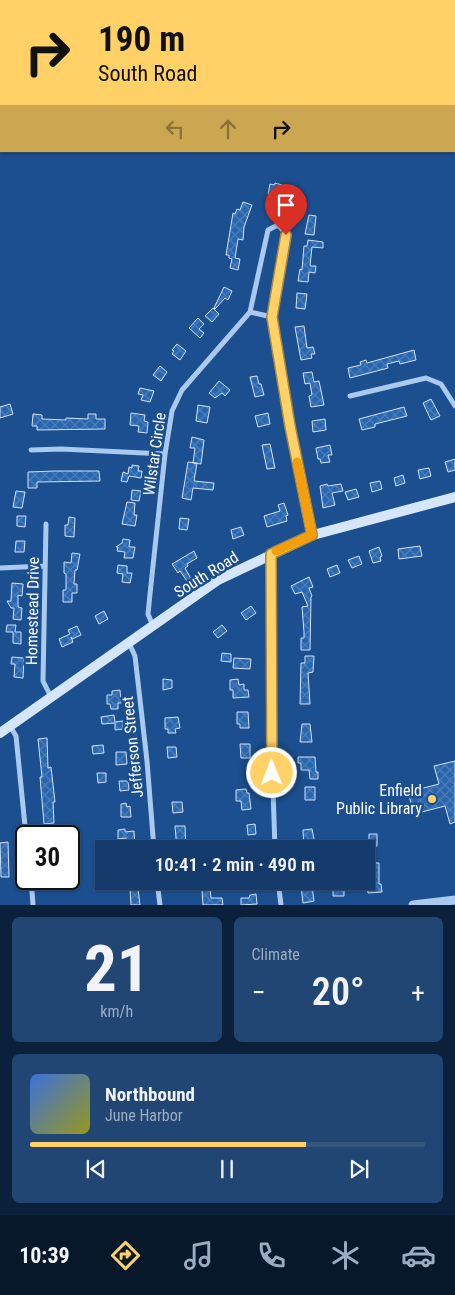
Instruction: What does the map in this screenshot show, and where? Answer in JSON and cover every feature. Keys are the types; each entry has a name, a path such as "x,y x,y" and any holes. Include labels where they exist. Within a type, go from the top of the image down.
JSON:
{"main road":[{"name":"South Road","path":"0,733 218,580 312,535 455,497"}],"street":[{"name":"Wilstar Circle","path":"153,626 148,614 165,454 172,411 182,390 250,312 268,230 278,225 286,235 272,317 290,426 312,535"},
{"path":"250,312 272,317"},
{"path":"350,396 426,378 441,384 455,406"},
{"path":"31,450 61,449 165,454"},
{"name":"Homestead Drive","path":"46,524 43,682 51,698"},
{"path":"271,554 272,779 275,840"},
{"path":"0,568 45,566"},
{"name":"Jefferson Street","path":"130,643 135,656 147,761 153,840"},
{"path":"10,726 16,736 25,825"},
{"path":"32,890 33,905"},
{"path":"158,890 160,905"},
{"path":"279,890 280,905"},
{"path":"413,905 455,900"}],"building":[{"path":"275,183 282,185 279,197 268,194 270,184 274,185"},
{"path":"243,202 252,205 244,227 243,240 238,239 235,258 240,259 238,270 230,268 232,259 229,258 229,255 226,255 233,213 235,214 237,209 240,210"},
{"path":"309,215 316,216 314,235 305,234"},
{"path":"308,240 323,242 323,248 312,247 310,266 316,266 315,273 309,272 308,282 298,281 300,269 302,270 304,246 307,246"},
{"path":"224,287 232,291 228,300 225,298 215,309 214,308"},
{"path":"297,293 307,294 305,309 296,308"},
{"path":"213,308 219,314 212,322 205,316"},
{"path":"198,318 204,324 199,329 204,333 200,338 189,328"},
{"path":"304,326 307,348 313,347 315,354 311,354 312,358 301,360 295,327"},
{"path":"177,344 186,351 180,360 172,354 174,351 172,350"},
{"path":"414,350 416,360 400,364 399,361 387,364 388,368 350,378 348,368 361,365 360,362 366,360 367,363"},
{"path":"160,366 167,372 161,381 153,375"},
{"path":"312,372 314,382 319,381 324,405 311,407 309,396 312,395 310,383 305,384 303,373"},
{"path":"257,376 264,395 255,397 250,377"},
{"path":"219,381 230,390 225,396 222,393 215,398 209,393"},
{"path":"140,388 154,391 150,402 141,400 143,395 138,394"},
{"path":"431,399 440,416 431,420 423,403"},
{"path":"10,404 13,414 0,418 0,407"},
{"path":"198,405 210,407 207,423 196,421"},
{"path":"404,407 407,416 375,424 375,427 362,430 359,419"},
{"path":"131,413 145,415 144,421 148,422 147,433 138,432 139,426 130,425"},
{"path":"268,413 270,424 258,427 255,416"},
{"path":"33,414 42,415 42,419 66,420 66,418 88,419 88,414 96,414 96,419 105,419 105,429 37,430 37,426 32,426"},
{"path":"325,419 326,430 313,432 312,421"},
{"path":"192,437 204,440 201,464 193,463 195,448 190,448"},
{"path":"270,444 275,468 267,469 262,445"},
{"path":"330,445 332,455 328,455 330,462 321,463 320,459 318,459 316,448"},
{"path":"455,459 455,470 448,472 445,462"},
{"path":"188,462 197,463 194,481 214,483 213,490 193,488 191,500 182,498"},
{"path":"132,465 139,466 138,471 142,471 141,478 129,476 127,482 121,481 123,472 128,474 129,467 132,468"},
{"path":"429,468 431,476 420,479 418,470"},
{"path":"99,471 100,481 37,482 37,488 28,488 28,472"},
{"path":"403,475 405,483 396,486 394,478"},
{"path":"380,481 382,489 372,492 370,483"},
{"path":"327,484 328,486 341,484 343,491 332,493 335,505 323,508 320,486"},
{"path":"356,489 359,497 348,500 345,492"},
{"path":"132,490 141,491 139,501 131,500"},
{"path":"16,491 25,492 22,508 13,507"},
{"path":"127,502 135,503 134,515 137,515 135,526 122,524"},
{"path":"284,503 288,515 286,516 287,521 267,527 264,516 280,511 278,505"},
{"path":"17,516 26,516 25,527 17,526"},
{"path":"69,517 75,518 74,537 65,536 65,525 68,525"},
{"path":"180,518 189,519 187,530 179,529"},
{"path":"241,527 244,535 233,539 231,530"},
{"path":"123,539 130,540 129,547 135,547 133,558 124,558 125,552 117,551 118,547 116,547 122,543"},
{"path":"16,541 25,541 24,552 15,552"},
{"path":"420,546 422,556 399,559 398,549"},
{"path":"379,547 382,556 380,557 381,561 373,563 369,551"},
{"path":"194,551 197,558 187,564 188,566 185,568 191,579 187,581 172,564"},
{"path":"72,553 80,554 77,570 75,570 74,584 77,584 77,593 72,593 72,602 63,602 63,590 66,590 64,562 71,563"},
{"path":"359,556 362,564 352,568 348,560"},
{"path":"118,565 127,566 127,573 132,573 130,583 122,582 123,574 117,573"},
{"path":"337,565 340,573 330,577 327,569"},
{"path":"309,577 313,587 309,588 312,596 310,650 301,650 301,638 304,638 302,607 308,606 302,592 295,594 291,586"},
{"path":"12,583 23,584 22,596 18,595 18,607 22,608 21,620 13,619 14,608 11,608 7,601 11,601"},
{"path":"251,606 256,613 246,620 241,613"},
{"path":"104,611 108,619 99,624 95,616"},
{"path":"7,625 16,625 15,632 21,632 21,644 13,643 13,632 6,632"},
{"path":"222,625 227,631 218,638 213,632"},
{"path":"77,626 81,635 72,639 71,637 73,642 62,647 59,639 70,634 68,630"},
{"path":"222,653 231,654 231,662 221,661"},
{"path":"305,656 314,656 313,672 308,673 310,704 300,704 301,663 305,663"},
{"path":"12,657 24,658 23,678 14,677 15,664 11,664"},
{"path":"234,658 251,659 250,669 233,668"},
{"path":"163,679 172,680 172,688 163,690"},
{"path":"238,679 239,685 244,684 244,690 248,690 249,697 233,698 233,690 230,690 230,680"},
{"path":"120,690 121,703 118,703 118,709 111,709 110,704 107,704 107,695 112,695 112,691"},
{"path":"237,712 248,712 249,728 240,728 240,724 237,724"},
{"path":"114,715 115,722 123,721 123,729 115,730 115,723 102,724 101,717"},
{"path":"178,717 180,728 175,729 176,733 168,733 168,729 165,729 165,718"},
{"path":"302,724 310,724 312,742 300,742"},
{"path":"47,738 48,768 51,767 55,802 53,802 54,823 44,824 38,739"},
{"path":"240,744 250,744 250,758 241,758"},
{"path":"103,745 104,753 93,754 92,746"},
{"path":"167,747 176,747 177,757 168,758"},
{"path":"116,752 126,752 127,764 116,765"},
{"path":"298,757 315,757 318,779 310,779 309,770 301,770 301,763 298,763"},
{"name":"Enfield Public Library","path":"455,761 455,822 450,824 445,806 414,814 408,792 439,784 434,766"},
{"path":"97,773 106,773 106,782 98,783"},
{"path":"119,781 128,781 129,790 120,791"},
{"path":"305,787 315,787 315,800 305,800"},
{"path":"246,789 247,793 249,793 251,809 242,810 241,801 236,801 236,790"},
{"path":"172,802 182,802 183,812 173,813"},
{"path":"126,803 127,807 130,806 131,817 121,817 121,804"},
{"path":"255,824 256,834 248,835 247,825"},
{"path":"175,826 185,826 186,840 176,840"},
{"path":"125,829 125,832 134,831 135,840 118,839 118,830"},
{"path":"312,829 314,840 304,840 303,830"},
{"path":"369,834 377,834 377,846 375,846 375,840 369,840"},
{"path":"8,842 9,877 1,877 0,843"},
{"path":"375,863 379,863 379,884 381,884 382,892 368,893 368,890 375,890"},
{"path":"130,890 138,890 140,905 131,905"},
{"path":"202,890 210,890 211,898 222,898 223,905 203,905"},
{"path":"301,890 313,890 314,901 303,903"},
{"path":"333,890 344,890 344,896 333,896"},
{"path":"256,894 257,904 241,905 241,898 249,898 250,895"}],"slow traffic":[{"path":"276,551 312,535 297,462"}],"place":[{"name":"Enfield Public Library","path":"432,799"}],"route":[{"path":"272,773 271,554 312,535 290,426 272,317 286,235"}]}
